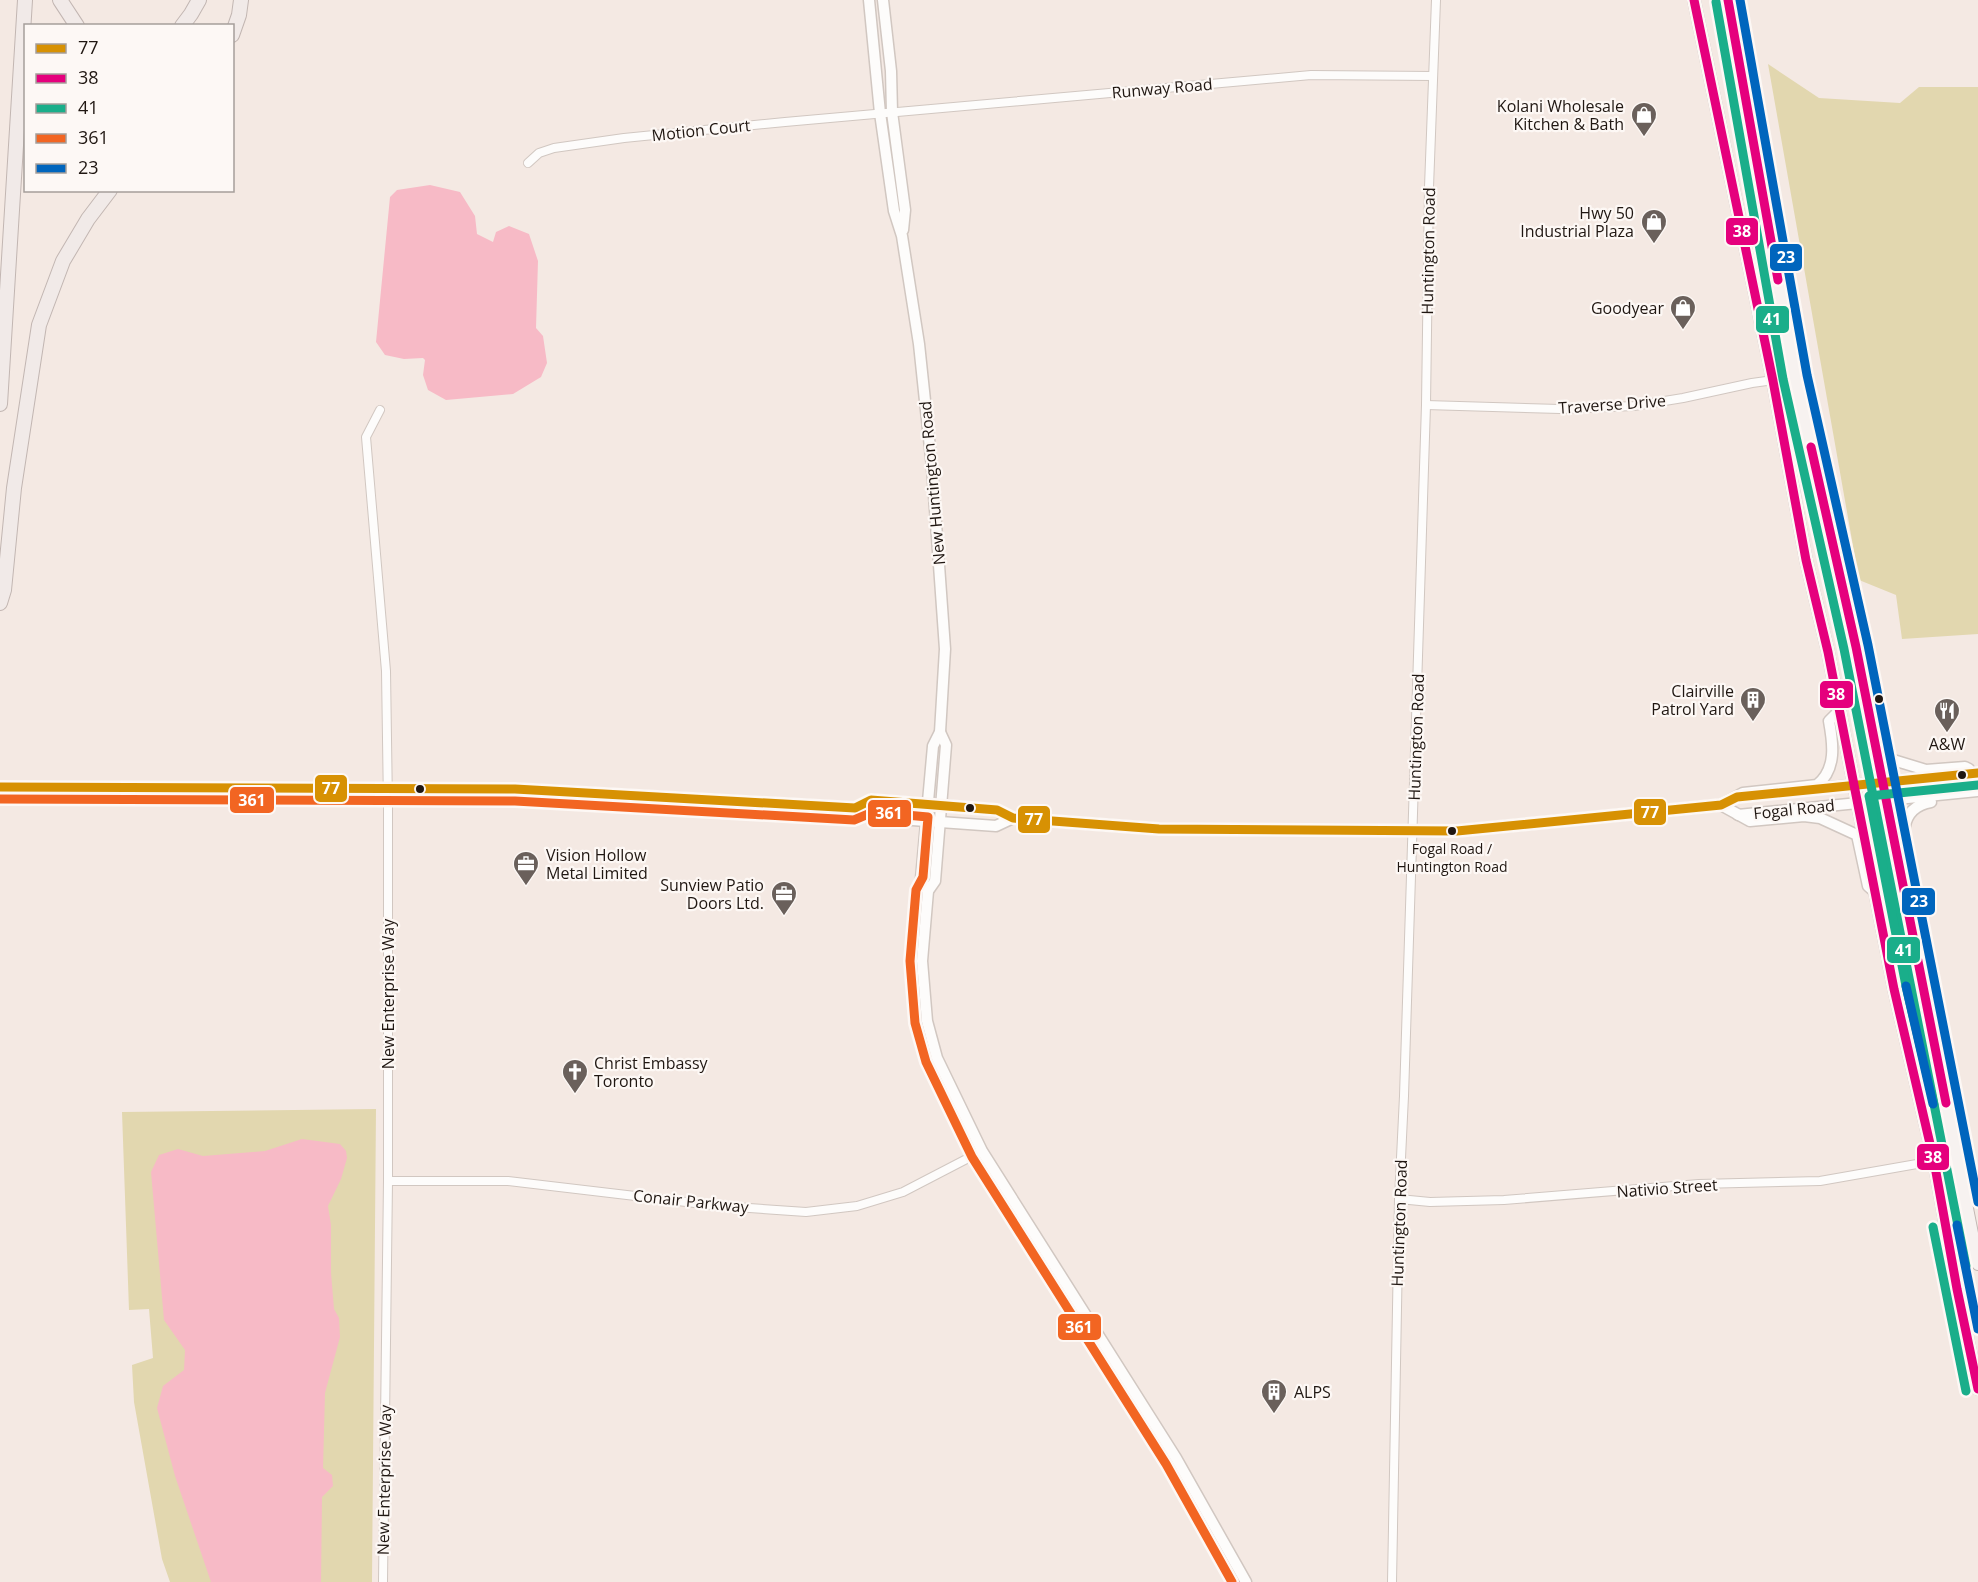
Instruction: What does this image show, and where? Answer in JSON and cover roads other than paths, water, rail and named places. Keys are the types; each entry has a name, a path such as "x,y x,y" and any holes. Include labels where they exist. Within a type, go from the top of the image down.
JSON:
{"highway":[{"path":"0,404 25,0"},
{"path":"60,0 76,24"},
{"path":"184,24 199,0"},
{"path":"234,29 241,0"},
{"path":"0,603 4,590 14,488 39,324 63,261 88,219 108,192"}],"main road":[{"path":"1695,0 1773,381 1806,560 1840,710 1894,988 1934,1161 1952,1266 1978,1389"},
{"path":"1728,0 1795,377 1887,800 1978,1264"}],"street":[{"name":"New Huntington Road","path":"869,0 880,113 894,211 902,236 919,344 940,569 945,649 940,732 933,746 921,879 928,891"},
{"name":"New Huntington Road","path":"883,0 891,71 892,112 905,210 902,236"},
{"name":"Huntington Road","path":"1392,1582 1399,1199 1426,405 1429,188 1436,0"},
{"name":"Runway Road","path":"880,113 1311,75 1433,76"},
{"name":"Motion Court","path":"528,163 539,153 571,146 635,137 880,113"},
{"name":"Traverse Drive","path":"1426,405 1560,409 1622,406 1683,398 1795,377"},
{"name":"New Enterprise Way","path":"380,410 366,437 386,671 388,1181 383,1582"},
{"path":"1868,709 1872,713 1883,749 1890,759 1926,770 1965,767 1978,772"},
{"path":"1737,797 1743,793 1811,786 1821,781 1834,752 1829,721 1840,710"},
{"name":"New Huntington Road","path":"940,732 946,745 935,881 928,891 922,961 928,1025 937,1058 982,1151 1176,1458 1246,1582"},
{"name":"Fogal Road","path":"1013,818 1159,829 1457,831 1721,805 1737,797 1978,772"},
{"path":"1,788 515,789 855,808 871,817 996,826 1013,818"},
{"path":"1911,921 1912,883 1902,836 1911,812 1919,804 1978,791"},
{"name":"Fogal Road","path":"1721,805 1738,815 1978,791"},
{"path":"855,808 871,800 997,810 1013,818"},
{"path":"1738,815 1750,821 1814,816 1857,835 1868,886 1877,894"},
{"name":"Conair Parkway","path":"388,1181 508,1181 720,1206 806,1212 857,1206 903,1192 982,1151"},
{"name":"Nativio Street","path":"1399,1199 1430,1202 1504,1200 1700,1184 1820,1181 1934,1161"}],"place":[{"name":"Kolani Wholesale Kitchen & Bath","path":"1644,138"},
{"name":"Hwy 50 Industrial Plaza","path":"1654,245"},
{"name":"Goodyear","path":"1683,331"},
{"name":"Clairville Patrol Yard","path":"1753,723"},
{"name":"A&W","path":"1947,734"},
{"name":"Fogal Road / Huntington Road","path":"1452,831"},
{"name":"Vision Hollow Metal Limited","path":"526,887"},
{"name":"Sunview Patio Doors Ltd.","path":"784,917"},
{"name":"Christ Embassy Toronto","path":"575,1095"},
{"name":"ALPS","path":"1274,1415"}]}
